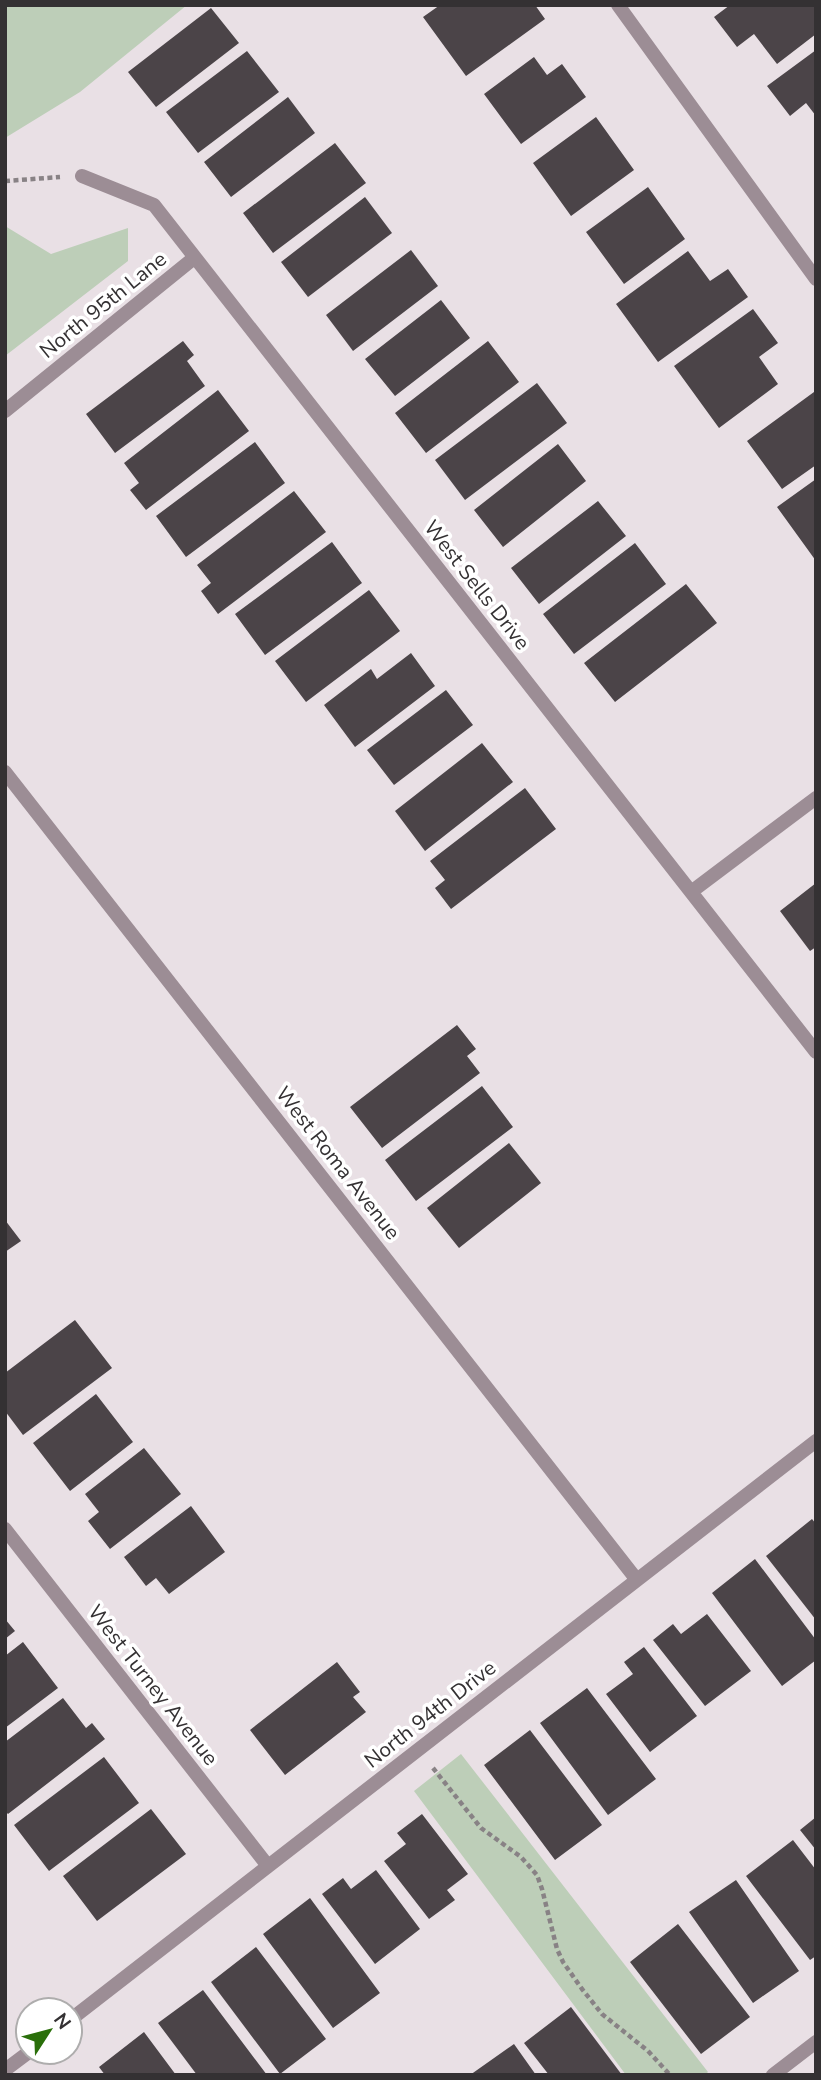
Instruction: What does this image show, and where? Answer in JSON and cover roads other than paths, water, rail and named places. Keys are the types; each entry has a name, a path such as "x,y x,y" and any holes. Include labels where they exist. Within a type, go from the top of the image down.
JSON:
{"street":[{"path":"618,5 816,279"},
{"name":"West Sells Drive","path":"82,176 154,205 816,1052"},
{"name":"North 95th Lane","path":"5,411 194,258"},
{"name":"West Roma Avenue","path":"5,772 636,1580"},
{"path":"691,892 816,798"},
{"name":"North 94th Drive","path":"84,2009 816,1442"},
{"name":"West Turney Avenue","path":"5,1529 268,1866"},
{"path":"773,2075 816,2042"}]}
